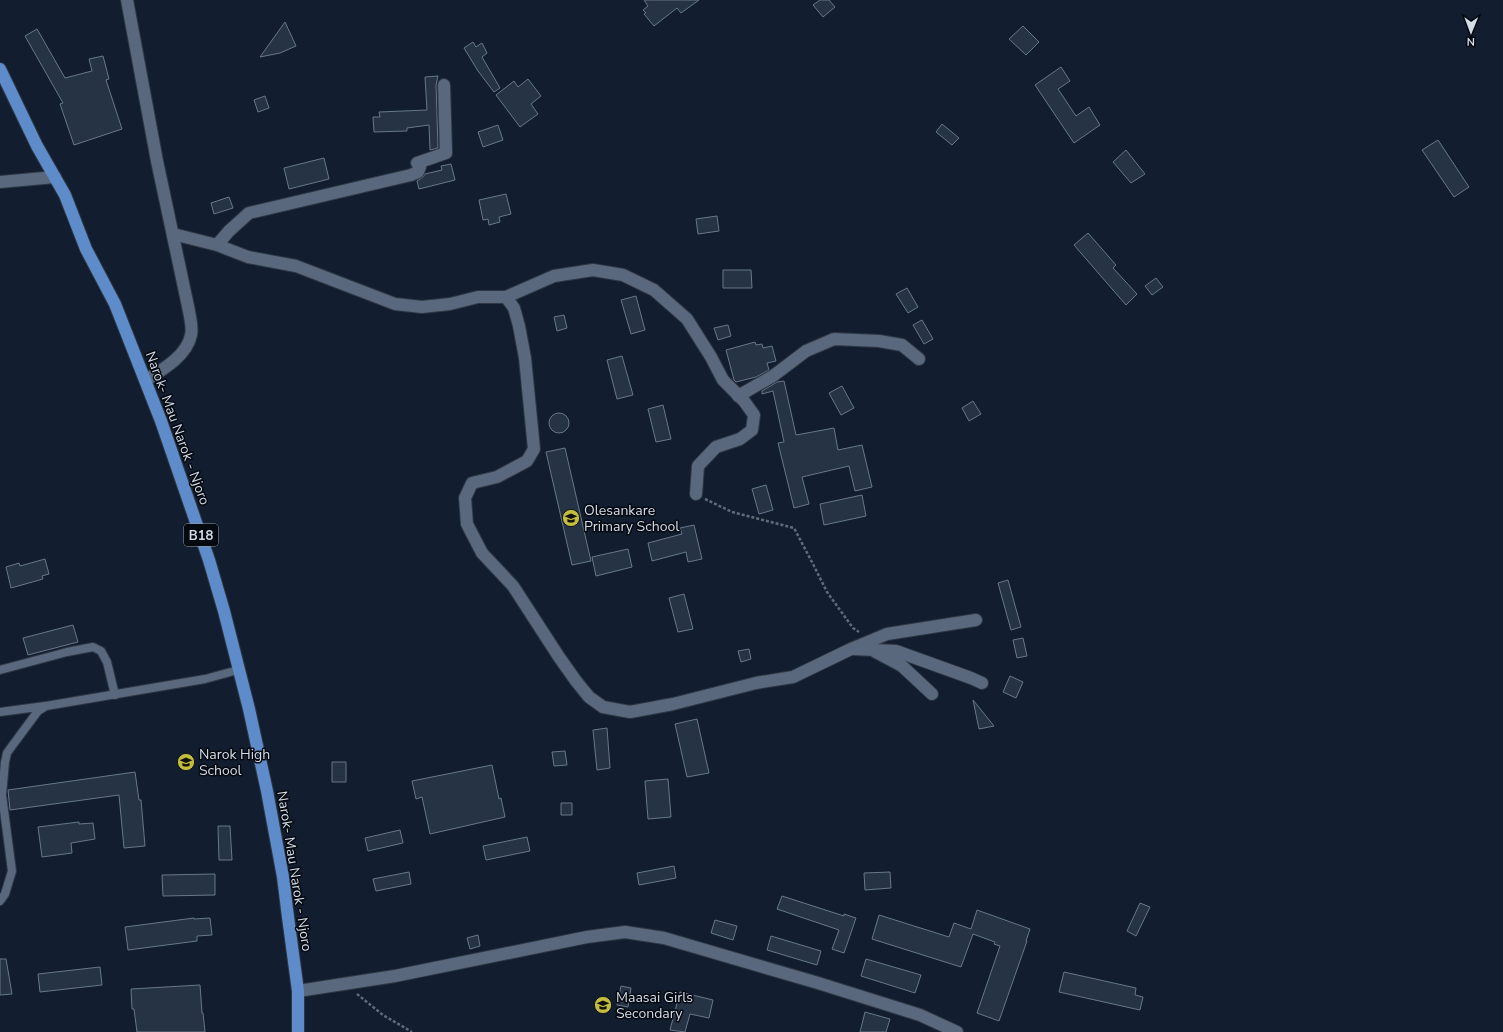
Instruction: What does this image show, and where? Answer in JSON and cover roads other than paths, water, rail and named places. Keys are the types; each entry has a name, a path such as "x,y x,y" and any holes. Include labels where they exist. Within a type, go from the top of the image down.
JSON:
{"highway":[{"name":"Narok- Mau Narok - Njoro","path":"0,69 38,146 65,195 86,249 114,304 146,380 209,560 228,625 252,724 282,869 298,991 298,1032"}],"street":[{"path":"127,0 157,160 190,311 192,334 188,346 174,360 146,380"},
{"path":"217,245 229,231 249,213 411,175 418,172 420,167 418,163 446,153 444,85"},
{"path":"0,182 55,177"},
{"path":"173,234 217,245 248,257 296,266 394,304 422,307 450,304 478,297 506,297 554,276 593,270 623,275 654,290 687,319 711,356 723,380 754,415 752,430 740,438 716,447 698,466 696,494"},
{"path":"506,297 514,308 519,326 534,449 528,461 496,477 472,483 465,498 467,524 482,552 513,586 559,657 589,698 603,707 630,712 673,704 756,683 793,677 851,649 872,645 896,651 982,683"},
{"path":"738,396 773,376 806,352 834,339 878,341 902,345 919,360"},
{"path":"872,645 887,634 976,620"},
{"path":"872,645 902,666 932,694"},
{"path":"298,991 395,976 587,937 625,932 664,938 810,981 920,1015 957,1032"}],"lane":[{"path":"0,670 67,652 93,647 102,651 107,662 115,695"},
{"path":"0,712 115,695 205,679 238,670"},
{"path":"0,901 7,888 12,872 2,795 5,762 12,746 32,718 46,706"}],"place":[{"name":"Olesankare Primary School","path":"571,518"},
{"name":"Narok High School","path":"186,762"},
{"name":"Maasai Girls Secondary","path":"603,1005"}]}
